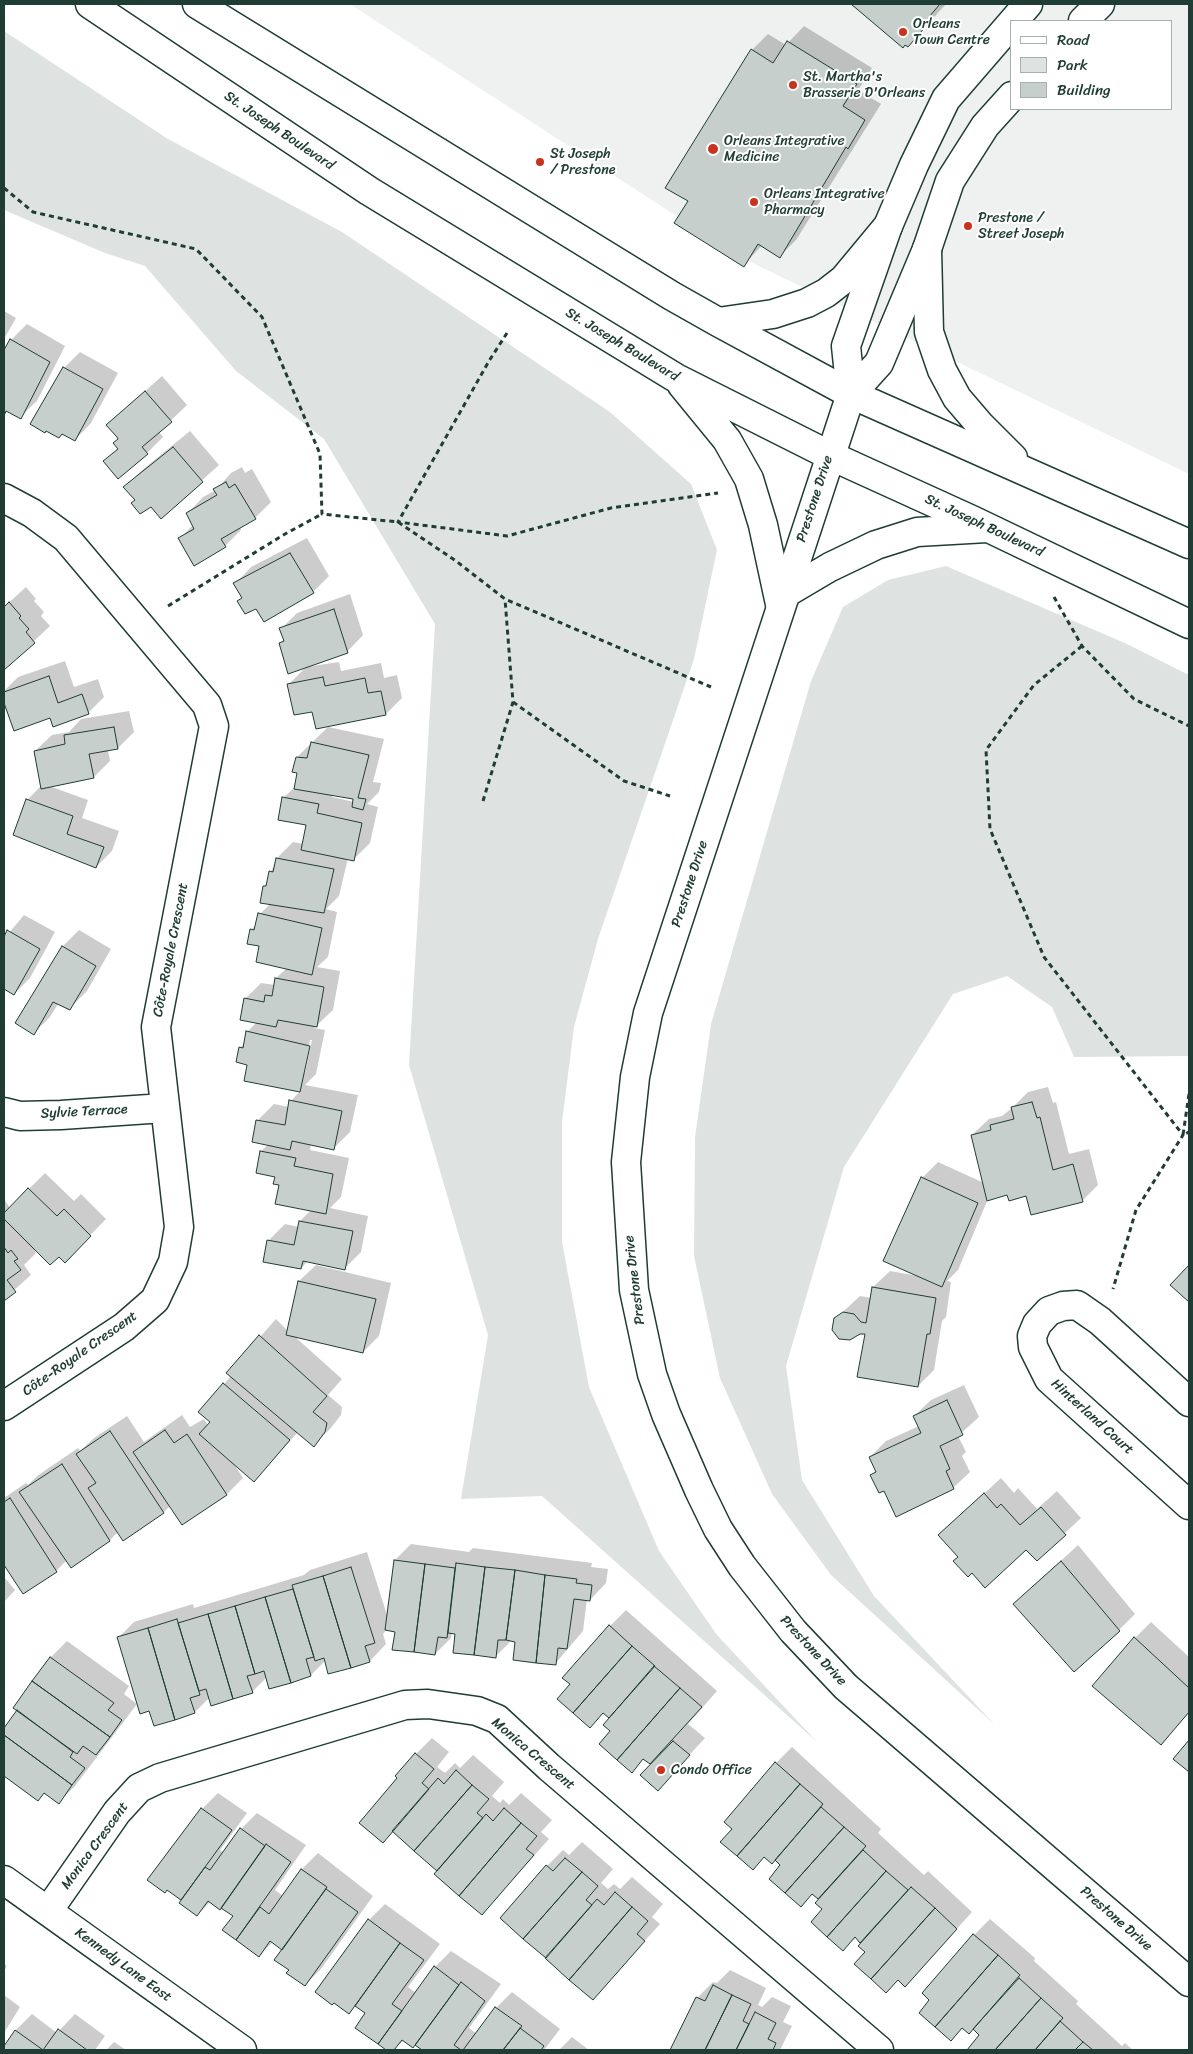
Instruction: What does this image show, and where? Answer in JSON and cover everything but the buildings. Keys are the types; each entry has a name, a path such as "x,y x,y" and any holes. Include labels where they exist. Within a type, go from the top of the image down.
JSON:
{"street":[{"name":"St. Joseph Boulevard","path":"90,4 369,191 676,378 829,455 989,528 1189,624"},
{"path":"197,4 672,296 718,322 851,394 1189,544"},
{"name":"Prestone Drive","path":"1014,20 1028,4"},
{"path":"1084,20 1100,4"},
{"name":"Prestone Drive","path":"851,394 846,346 888,226 946,99 1010,25"},
{"name":"Prestone Drive","path":"1010,98 985,126 950,181 927,249 879,362 851,394 829,455 648,1013 635,1077 626,1162 630,1251 634,1290 652,1374 669,1422 718,1529 742,1566 793,1632 846,1687 1189,1982"},
{"path":"718,322 773,314 807,303 826,293 844,279 888,226"},
{"path":"927,249 930,332 942,370 963,405 1024,470"},
{"path":"676,378 727,440 749,479 783,598 830,567 876,545 917,532 989,528"},
{"name":"Côte-Royale Crescent","path":"4,498 32,513 66,538 137,625 207,706 214,726 156,1027 179,1227 173,1262 155,1300 124,1327 4,1406"},
{"name":"Sylvie Terrace","path":"4,1112 20,1116 61,1115 164,1108"},
{"name":"Hinterland Court","path":"1189,1402 1100,1321 1077,1304 1049,1311 1037,1324 1032,1336 1032,1347 1049,1379 1189,1505"},
{"name":"Monica Crescent","path":"48,1911 117,1812 139,1788 160,1778 404,1705 428,1704 477,1711 497,1719 556,1773 879,2050"},
{"name":"Kennedy Lane East","path":"4,1880 242,2050"}],"path":[{"path":"4,188 33,212 196,249 216,269 262,317 320,454 322,514"},
{"path":"398,522 488,361 507,333"},
{"path":"137,625 285,534 322,514 507,536 611,508 724,492"},
{"path":"398,522 456,561 505,599 711,687"},
{"path":"1052,592 1082,646 1134,699 1189,726"},
{"path":"483,802 513,702 505,599"},
{"path":"1082,646 1034,686 986,750 990,829 1044,957 1183,1135"},
{"path":"513,702 624,781 670,796"},
{"path":"1100,1321 1111,1298 1136,1210 1183,1135 1189,1094"},
{"path":"1183,1135 1189,1132"}],"shaded area":[{"path":"350,4 1189,4 1189,474 738,256"}],"green space":[{"path":"4,31 168,139 342,232 610,412 691,484 717,550 694,659 598,939 574,1027 562,1122 562,1242 589,1387 659,1551 717,1635 817,1742 542,1496 461,1499 488,1335 409,1065 435,624 324,439 236,371 145,266 105,253 4,210"},
{"path":"946,566 1127,644 1189,675 1189,1056 1074,1057 1052,1007 1007,976 953,994 844,1167 786,1366 802,1480 874,1596 995,1725 831,1575 772,1494 720,1378 694,1256 695,1137 711,1024 811,681 843,607 888,580"}],"place":[{"name":"Orleans Town Centre","path":"903,32"},
{"name":"St. Martha's Brasserie D'Orleans","path":"793,85"},
{"name":"Orleans Integrative Medicine","path":"713,149"},
{"name":"St Joseph / Prestone","path":"540,162"},
{"name":"Orleans Integrative Pharmacy","path":"754,202"},
{"name":"Prestone / Street Joseph","path":"968,226"},
{"name":"Condo Office","path":"661,1770"}]}
